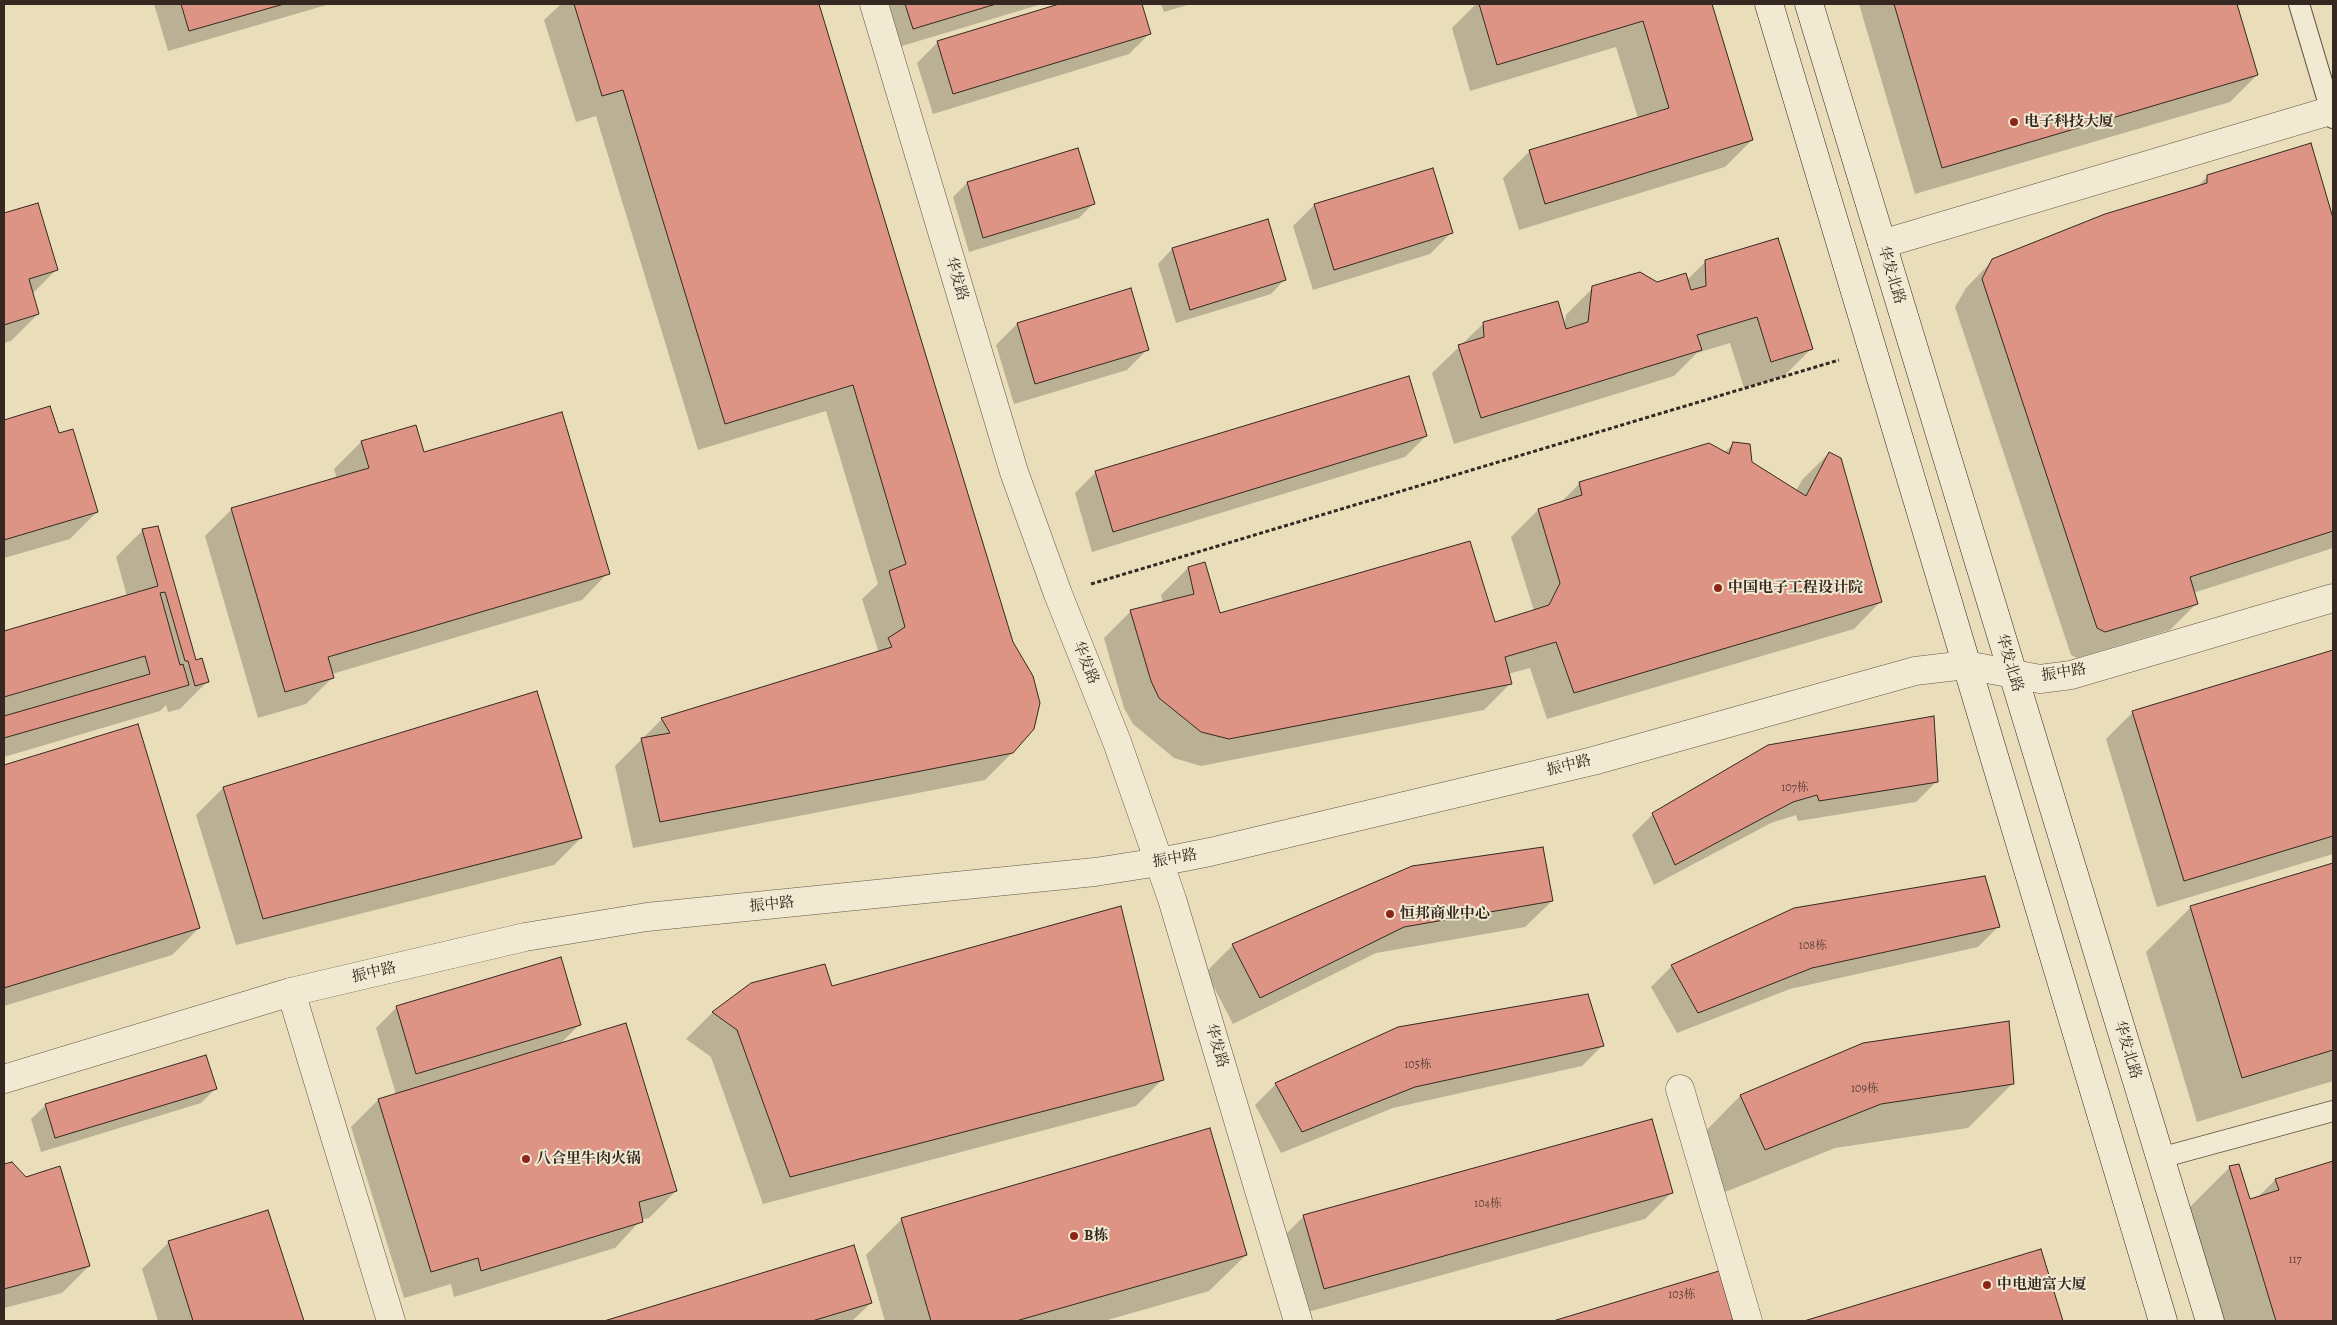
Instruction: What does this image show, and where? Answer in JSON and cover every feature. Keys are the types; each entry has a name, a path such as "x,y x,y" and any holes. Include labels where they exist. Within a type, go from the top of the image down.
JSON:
{"street":[{"name":"华发路","path":"874,4 1014,472 1058,594 1117,742 1159,862 1183,936 1298,1321"},
{"path":"1768,4 2162,1321"},
{"name":"华发北路","path":"1809,4 2210,1321"},
{"path":"1882,244 2332,113"},
{"name":"振中路","path":"4,1079 291,992 525,937 647,917 1095,872 1159,862 1220,850 1593,761 1915,671 1966,665 2040,679 2072,675 2333,598"},
{"path":"291,992 391,1321"},
{"path":"1680,1090 1748,1321"}],"lane":[{"path":"2299,4 2332,113"},
{"path":"2160,1158 2333,1111"}],"path":[{"path":"1058,594 1871,351"}],"building":[{"path":"181,4 284,4 189,31"},
{"path":"574,4 819,4 1013,642 1033,676 1040,703 1034,729 1013,753 660,822 641,738 670,733 661,718 892,647 888,638 905,627 889,571 906,564 853,385 725,424 623,90 602,96"},
{"path":"905,4 996,4 913,29"},
{"path":"1059,4 1142,4 1151,34 953,94 937,41"},
{"path":"1479,4 1712,4 1753,140 1545,204 1529,150 1669,108 1643,21 1497,65"},
{"name":"电子科技大厦","path":"1894,4 2237,4 2258,75 1942,168"},
{"path":"2311,143 2333,218 2333,531 2190,577 2198,604 2105,632 2097,628 1982,279 1992,259 2105,214 2207,183 2207,175"},
{"path":"1078,148 1095,204 983,238 967,182"},
{"path":"1433,168 1453,233 1334,270 1314,204"},
{"path":"38,203 58,270 29,279 39,314 4,325 4,213"},
{"path":"1268,219 1286,280 1190,310 1172,248"},
{"path":"1778,238 1813,349 1771,362 1757,317 1697,335 1702,350 1481,418 1458,345 1484,337 1483,322 1558,301 1566,329 1588,322 1592,286 1640,272 1657,282 1686,273 1691,290 1706,286 1705,260"},
{"path":"1131,288 1149,350 1035,384 1017,323"},
{"path":"1409,376 1427,436 1113,532 1095,471"},
{"path":"50,406 59,433 73,429 98,512 4,540 4,420"},
{"path":"562,412 610,574 328,657 334,678 285,692 231,508 369,468 361,441 416,425 424,452"},
{"name":"中国电子工程设计院","path":"1733,442 1750,444 1752,462 1806,496 1829,452 1841,458 1882,602 1574,693 1556,642 1505,657 1512,684 1229,739 1201,732 1159,698 1151,681 1130,610 1194,594 1188,567 1205,562 1220,613 1470,541 1495,622 1549,605 1560,583 1538,509 1582,495 1579,482 1709,443 1729,454"},
{"path":"158,526 196,660 202,658 209,682 195,686 188,661 185,661 165,592 160,593 180,665 183,664 189,685 4,738 4,716 150,674 145,656 4,697 4,631 158,586 142,529"},
{"path":"2333,650 2333,836 2184,881 2132,711"},
{"path":"537,691 582,838 263,919 223,787"},
{"path":"1934,716 1938,782 1819,801 1817,795 1793,802 1675,865 1652,813 1768,745"},
{"path":"138,724 200,928 4,988 4,765"},
{"name":"恒邦商业中心","path":"1543,847 1553,901 1404,927 1260,998 1232,944 1412,866"},
{"path":"2333,863 2333,1050 2242,1078 2190,906"},
{"path":"1985,876 2000,927 1812,968 1698,1013 1671,965 1794,908"},
{"path":"1121,906 1164,1080 790,1177 737,1030 712,1012 751,983 825,964 832,986"},
{"path":"561,957 581,1025 416,1074 396,1006"},
{"path":"1588,994 1604,1046 1415,1087 1302,1132 1275,1083 1398,1027"},
{"path":"2009,1021 2014,1084 1881,1104 1765,1150 1740,1095 1863,1043"},
{"path":"626,1023 677,1191 639,1202 643,1222 481,1271 478,1258 431,1272 378,1099"},
{"path":"206,1055 217,1089 55,1138 45,1104"},
{"path":"1652,1119 1673,1193 1324,1289 1303,1215"},
{"name":"B栋","path":"1210,1128 1247,1255 1016,1321 931,1321 901,1218"},
{"path":"2333,1161 2333,1321 2276,1321 2229,1166 2239,1164 2250,1199 2279,1190 2275,1179"},
{"path":"12,1162 26,1177 60,1166 90,1266 4,1289 4,1164"},
{"path":"268,1210 304,1321 193,1321 168,1241"},
{"path":"854,1245 872,1303 812,1321 604,1321"},
{"name":"中电迪富大厦","path":"2041,1249 2063,1321 1804,1321"},
{"path":"1719,1271 1733,1320 1553,1321"}],"place":[{"name":"电子科技大厦","path":"2014,122"},
{"name":"中国电子工程设计院","path":"1718,588"},
{"name":"恒邦商业中心","path":"1390,914"},
{"name":"八合里牛肉火锅","path":"526,1159"},
{"name":"B栋","path":"1074,1236"},
{"name":"中电迪富大厦","path":"1987,1285"}]}
